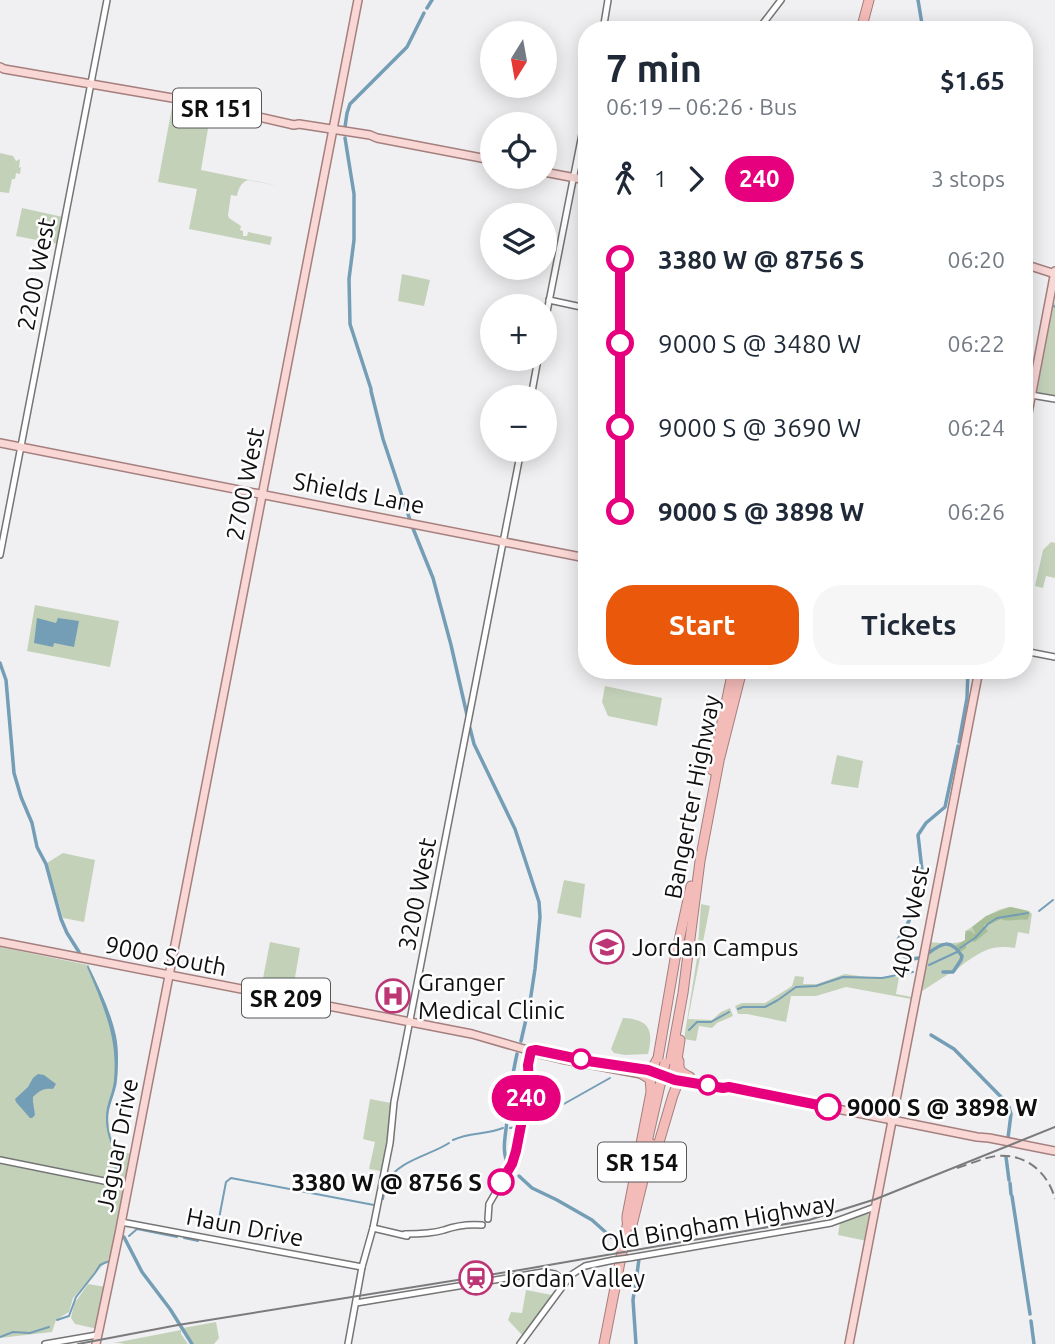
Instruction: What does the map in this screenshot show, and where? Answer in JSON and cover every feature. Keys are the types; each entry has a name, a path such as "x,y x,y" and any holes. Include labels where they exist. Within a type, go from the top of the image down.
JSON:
{"highway":[{"path":"862,21 866,0"},
{"path":"706,818 713,759 731,679"},
{"name":"Bangerter Highway","path":"609,1344 664,1079 664,1061 678,994 719,747 738,679"},
{"path":"706,818 745,679"},
{"path":"627,1221 636,1161 651,1092 655,1083 664,1079 676,1066 694,955 697,868"},
{"path":"636,1207 673,1095 677,1085 687,1079 678,1067 680,1044"},
{"path":"651,1092 650,1079 644,1072 664,1061"},
{"path":"664,1079 672,1088 673,1095"},
{"name":"Bangerter Highway","path":"604,1344 627,1221 664,1079"}],"main road":[{"name":"2700 West","path":"169,976 358,0"},
{"name":"SR 151","path":"91,83 66,81 0,67 137,91 296,126 299,124 370,135 480,158"},
{"path":"557,173 578,177"},
{"path":"1033,267 1055,273 1033,385"},
{"name":"Shields Lane","path":"0,443 578,556"},
{"name":"4000 West","path":"849,1344 977,679"},
{"name":"9000 South","path":"0,942 477,1035 535,1054 644,1072 664,1079 687,1079 1019,1148 1055,1153"},
{"name":"Jaguar Drive","path":"98,1341 169,976"},
{"name":"9000 South","path":"984,1139 1055,1153"}],"street":[{"name":"2200 West","path":"0,555 107,0"},
{"path":"604,21 608,0"},
{"path":"765,21 781,0"},
{"path":"551,294 578,155"},
{"path":"557,302 578,306"},
{"path":"1033,395 1055,399"},
{"name":"3200 West","path":"348,1344 390,1143 393,1109 518,462"},
{"path":"1033,652 1055,657"},
{"path":"487,1222 491,1202 516,1154 529,1084 528,1065 531,1051"},
{"path":"0,1160 129,1186"},
{"name":"Old Bingham Highway","path":"520,1344 566,1281 585,1266 828,1224 853,1216 876,1203"},
{"path":"853,1216 869,1212 873,1218"},
{"name":"Haun Drive","path":"121,1222 362,1267"},
{"path":"373,1228 405,1234 452,1230"},
{"path":"356,1303 542,1272 555,1274 566,1281"},
{"path":"45,1344 98,1341"}],"green space":[{"path":"173,102 211,111 201,170 279,186 248,180 242,184 237,196 231,195 228,215 241,226 243,236 247,236 248,232 272,237 270,245 189,229 197,189 158,182"},
{"path":"0,153 13,156 16,161 20,159 20,174 16,173 15,179 12,179 9,193 0,192"},
{"path":"22,208 63,217 58,244 16,236"},
{"path":"402,274 430,280 424,306 398,301"},
{"path":"1052,303 1055,303 1055,397 1037,394 1035,391"},
{"path":"1051,542 1055,543 1055,578 1046,576 1043,588 1035,586 1043,550"},
{"path":"35,605 119,621 110,667 27,651"},
{"path":"605,686 662,698 657,726 608,716 602,702"},
{"path":"837,755 863,761 858,788 831,784"},
{"path":"63,853 95,860 84,922 63,918 47,863"},
{"path":"564,880 585,884 581,918 557,913"},
{"path":"701,904 710,906 688,1019 712,1020 730,1008 733,1016 712,1028 699,1026 696,1041 684,1039 697,958"},
{"path":"1010,907 1028,911 1028,919 1001,919 985,924 988,931 975,942 966,945 962,951 955,946 965,940 967,931 975,933 972,927 986,916"},
{"path":"1012,907 1032,914 1029,934 1018,932 1015,948 1001,947 985,951 919,993 929,942 962,942 966,940 965,931 993,913"},
{"path":"270,942 300,948 292,995 261,989"},
{"path":"0,947 88,965 107,1008 117,1050 117,1081 109,1111 112,1138 116,1151 132,1154 111,1256 73,1298 69,1312 56,1320 52,1332 0,1338"},
{"path":"845,974 899,977 896,994 912,997 911,999 846,987 816,996 791,996 786,1022 738,1014 735,1006 742,1003 765,1003 792,986 795,976 804,977 803,984 817,984"},
{"path":"623,1018 639,1021 647,1027 650,1032 648,1054 625,1055 614,1053 611,1049"},
{"path":"370,1099 391,1103 388,1138 381,1171 369,1169 375,1142 363,1139"},
{"path":"867,1214 871,1218 867,1241 838,1235 840,1222"},
{"path":"88,1284 106,1287 98,1329 75,1324 71,1318 74,1304"},
{"path":"526,1290 552,1295 523,1336 508,1320 511,1312 522,1313"},
{"path":"216,1322 219,1338 214,1344 194,1344 183,1328"},
{"path":"181,1330 188,1344 113,1342 119,1342"}],"water":[{"path":"37,618 56,623 58,618 79,621 74,647 34,643"},
{"path":"88,965 108,1009 117,1041 117,1080 108,1116 109,1131 117,1156 114,1180 114,1154 106,1126 106,1117 114,1080 114,1050 108,1022"},
{"path":"38,1074 56,1084 53,1089 42,1090 33,1097 35,1115 30,1118 15,1099"}],"waterway":[{"path":"427,8 432,0"},
{"path":"918,0 922,21"},
{"path":"345,127 350,104 407,47 424,13"},
{"path":"345,138 354,194 354,240 349,279 350,324 371,389"},
{"path":"371,391 383,439 410,520"},
{"path":"412,526 433,578 467,715"},
{"path":"0,663 6,680 14,773 32,823 37,847 46,864 61,919 79,952"},
{"path":"959,742 968,679"},
{"path":"470,728 474,744 515,829 539,902 535,969 521,1041"},
{"path":"918,885 922,870 918,835 926,823 945,807 958,746"},
{"path":"917,891 909,921 898,940 904,956 919,958"},
{"path":"1039,911 1053,900"},
{"path":"960,948 997,918 1028,913"},
{"path":"927,954 946,944 958,950 962,956 953,972 943,972"},
{"path":"929,965 957,952"},
{"path":"738,1009 765,1007 796,987 816,986 843,977 882,978 913,972"},
{"path":"689,1030 697,1022 711,1022 729,1012"},
{"path":"931,1035 954,1049 1008,1104 1011,1114 1008,1138"},
{"path":"508,1164 504,1142 517,1054"},
{"path":"562,1105 610,1078"},
{"path":"550,1109 556,1107"},
{"path":"525,1125 546,1112"},
{"path":"510,1128 516,1127"},
{"path":"453,1140 503,1128"},
{"path":"383,1199 387,1182 398,1169 449,1143"},
{"path":"1006,1157 1009,1180"},
{"path":"519,1176 532,1188 592,1220 611,1237"},
{"path":"217,1229 226,1182 231,1178 374,1205"},
{"path":"1010,1183 1011,1194"},
{"path":"1012,1196 1030,1314"},
{"path":"129,1236 137,1229 177,1237"},
{"path":"124,1237 142,1272 192,1344"},
{"path":"184,1238 198,1241"},
{"path":"619,1240 632,1246"},
{"path":"637,1274 639,1259"},
{"path":"57,1320 69,1316 76,1297 100,1265 109,1261"},
{"path":"635,1286 633,1300 636,1344"},
{"path":"1031,1321 1034,1344"},
{"path":"0,1337 13,1332 30,1333 49,1327"}],"tram line":[{"path":"78,1344 809,1220 876,1199 1055,1127"}],"railway":[{"path":"957,1168 996,1156 1026,1161 1047,1180 1055,1199"}],"bus line":[{"name":"240","path":"501,1182 516,1151 529,1084 528,1065 531,1051 648,1070 675,1080 729,1087 828,1107"}],"place":[{"name":"Jordan Campus","path":"607,947"},
{"name":"Granger Medical Clinic","path":"393,996"},
{"name":"9000 S @ 3898 W","path":"828,1107"},
{"name":"3380 W @ 8756 S","path":"501,1182"},
{"name":"Jordan Valley","path":"476,1278"}]}
